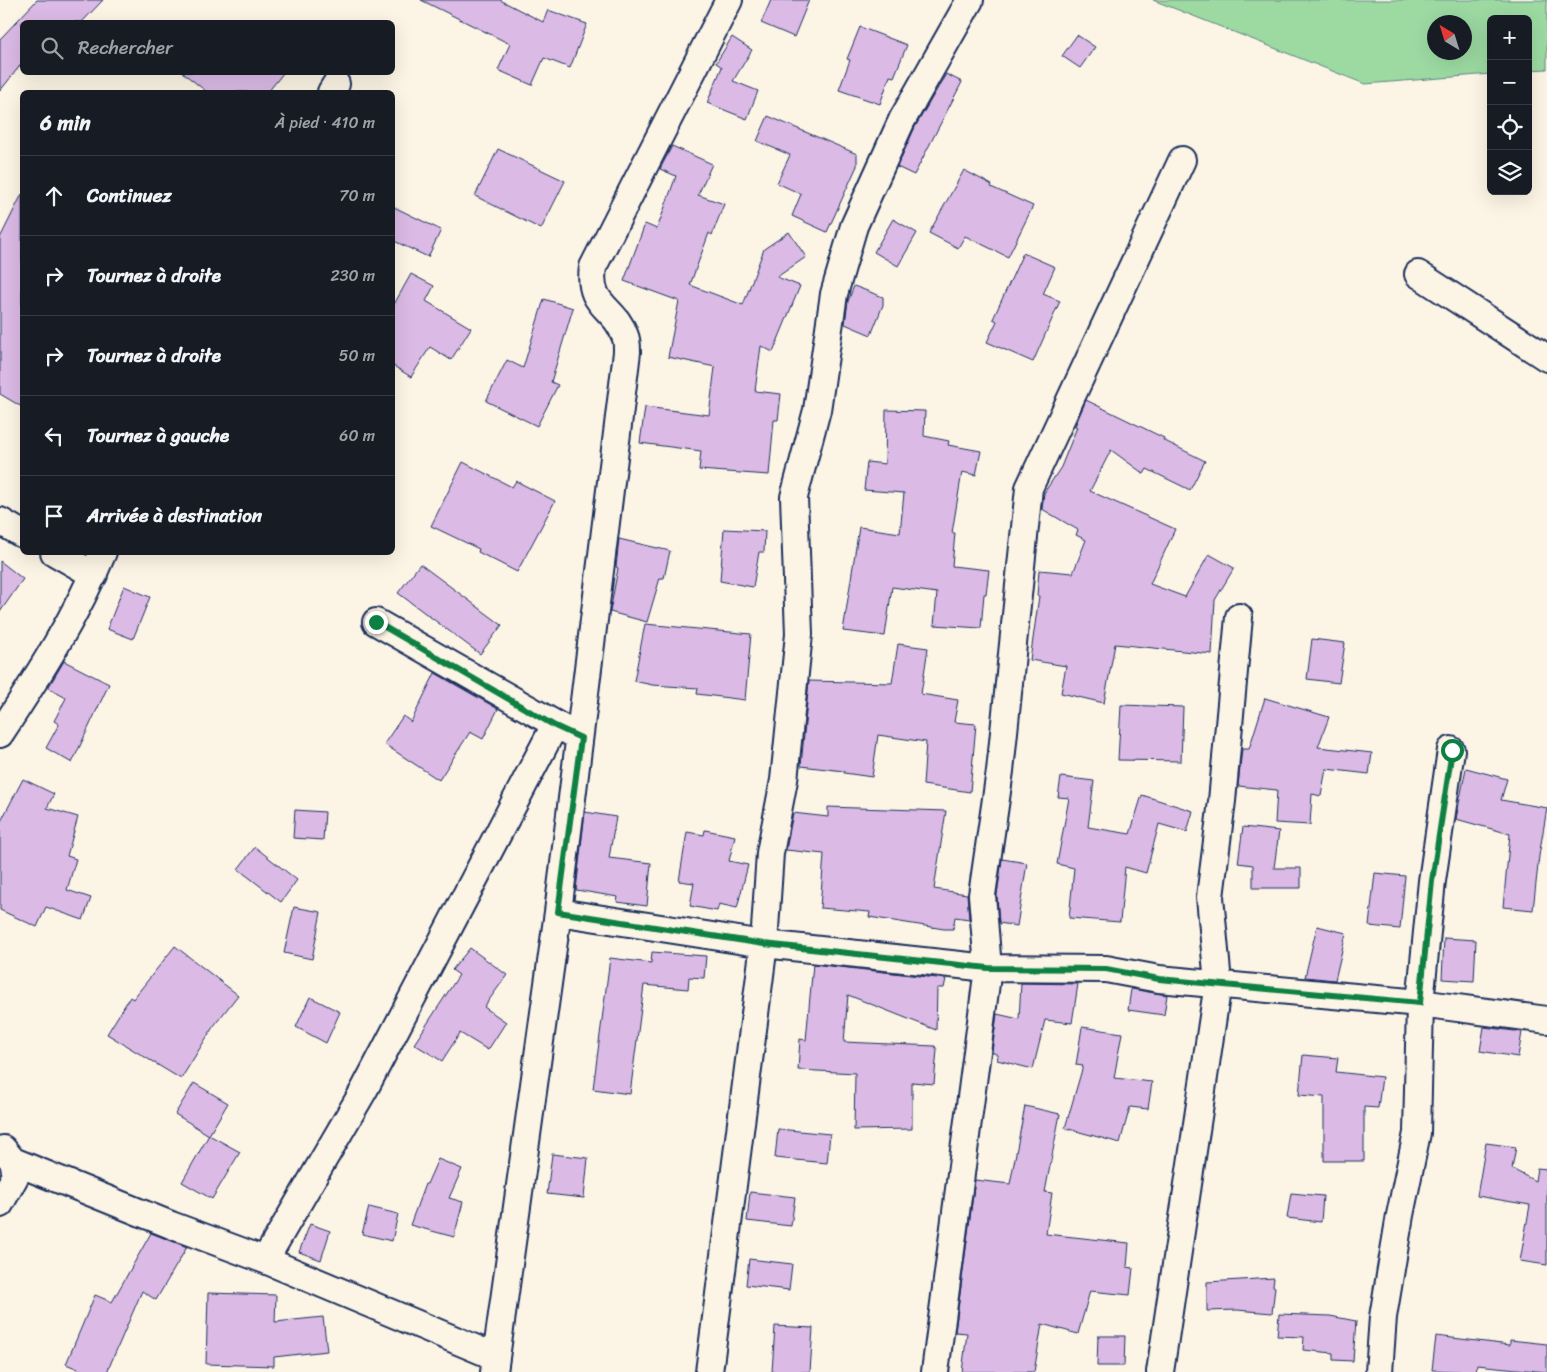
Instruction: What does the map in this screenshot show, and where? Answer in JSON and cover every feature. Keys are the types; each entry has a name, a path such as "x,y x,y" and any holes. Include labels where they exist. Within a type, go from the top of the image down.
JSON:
{"street":[{"path":"6,1154 171,1224 265,1260 495,1365 581,738 627,352 626,336 594,295 591,280 593,267 729,0"},
{"path":"709,1372 764,944 770,853 784,780 799,634 794,498 817,410 834,294 854,226 902,120 970,0"},
{"path":"935,1372 988,968 982,896 1000,771 1029,488 1182,160"},
{"path":"1418,274 1547,358"},
{"path":"0,521 20,533"},
{"path":"0,734 52,654 98,564 65,555"},
{"path":"1160,1372 1218,984 1210,897 1222,801 1239,617"},
{"path":"376,622 555,726 581,738"},
{"path":"265,1260 364,1090 555,726"},
{"path":"1379,1372 1383,1317 1400,1215 1417,1133 1420,1003 1432,881 1452,750"},
{"path":"558,912 764,944 988,968 1106,969 1159,979 1420,1003 1547,1020"},
{"path":"0,1204 16,1175 6,1154"}],"green space":[{"path":"1153,0 1547,0 1547,69 1532,70 1532,15 1487,15 1487,74 1365,84"}],"building":[{"path":"37,0 103,0 84,20 20,20 20,66 0,91 0,39"},
{"path":"421,0 500,0 543,22 548,10 587,24 570,68 544,58 532,85 498,70 510,44"},
{"path":"771,0 809,0 794,37 761,23"},
{"path":"860,27 907,45 894,77 890,76 880,104 839,90 850,60 847,59"},
{"path":"1077,35 1095,47 1080,68 1062,56"},
{"path":"732,37 752,50 733,81 758,91 747,119 707,103 722,67 716,63"},
{"path":"946,74 962,82 914,175 897,167 915,127"},
{"path":"186,75 282,75 270,90 204,90"},
{"path":"768,116 857,154 857,166 827,232 792,216 801,194 777,183 790,155 757,141"},
{"path":"672,146 712,164 698,195 724,204 712,235 709,233 690,285 743,305 764,249 789,232 806,257 777,277 800,286 773,352 761,346 755,391 781,394 778,420 774,420 769,475 699,470 701,451 640,443 645,407 709,415 715,367 668,357 679,301 624,281 645,224 657,229 676,176 660,169"},
{"path":"498,149 565,181 541,229 475,196"},
{"path":"964,170 992,185 991,187 1033,206 1008,257 965,236 958,248 929,233"},
{"path":"20,198 20,406 0,394 0,238"},
{"path":"395,207 441,230 428,257 395,241"},
{"path":"893,219 917,233 898,266 874,252"},
{"path":"1023,253 1055,267 1043,294 1060,301 1033,362 987,342 997,321 993,319"},
{"path":"411,274 434,286 426,301 471,328 451,360 430,347 411,377 395,367 395,303"},
{"path":"854,286 883,297 883,305 871,335 845,324 848,301"},
{"path":"544,299 573,308 551,382 558,385 537,426 486,401 507,360 523,368"},
{"path":"1086,400 1164,438 1163,440 1205,461 1190,490 1147,469 1144,474 1111,450 1090,491 1175,529 1150,584 1185,597 1209,554 1234,568 1215,600 1212,654 1115,644 1104,703 1061,693 1066,666 1030,660 1039,596 1037,596 1039,570 1073,573 1086,540 1076,535 1078,530 1042,509 1044,493 1061,467"},
{"path":"886,410 925,411 924,436 949,441 948,445 981,451 976,475 962,472 952,533 955,533 952,566 989,570 986,594 984,594 981,628 934,625 937,593 892,587 885,636 843,631 859,527 900,533 904,493 864,490 867,462 885,464"},
{"path":"463,462 512,487 516,481 555,501 517,572 478,552 479,549 431,526"},
{"path":"724,529 765,531 764,552 759,552 753,587 720,581"},
{"path":"619,539 670,551 664,578 660,578 647,622 610,612 618,568 616,567"},
{"path":"0,561 23,579 0,612"},
{"path":"420,564 502,625 480,654 398,593"},
{"path":"124,586 150,597 133,639 107,629"},
{"path":"645,624 751,634 745,700 697,694 698,688 652,685 634,681"},
{"path":"1312,639 1345,643 1339,683 1307,679"},
{"path":"898,644 928,648 921,694 958,700 954,722 976,724 970,792 923,785 926,742 878,735 872,777 844,773 844,771 801,766 809,681 892,683"},
{"path":"64,661 109,684 72,763 46,748 59,724 54,721 66,698 48,688"},
{"path":"435,673 498,709 483,739 470,732 439,780 384,744 403,716 411,722"},
{"path":"1265,698 1329,717 1318,747 1372,753 1369,774 1326,769 1321,796 1312,794 1310,825 1275,823 1277,790 1238,786 1242,749 1249,749"},
{"path":"1121,705 1183,707 1181,761 1118,760"},
{"path":"1466,768 1507,779 1501,800 1547,808 1533,910 1503,907 1510,834 1456,819"},
{"path":"1061,777 1094,781 1088,827 1130,834 1142,795 1193,811 1187,832 1159,824 1146,873 1125,867 1120,922 1069,918 1074,868 1057,864 1069,798 1058,797"},
{"path":"23,779 54,794 47,808 78,817 67,856 76,859 67,890 91,898 83,920 46,907 37,927 0,910 0,823"},
{"path":"828,807 946,811 934,889 967,894 969,919 955,917 953,929 944,929 869,917 870,912 820,908 824,854 786,850 793,813 828,817"},
{"path":"295,810 325,812 323,840 293,838"},
{"path":"585,812 616,817 609,858 651,863 647,906 617,902 618,897 576,890"},
{"path":"1243,827 1279,831 1274,868 1301,868 1301,888 1253,888 1253,865 1238,863"},
{"path":"705,830 735,836 729,861 748,865 737,908 719,904 717,911 690,906 694,883 679,881 687,832 704,835"},
{"path":"255,847 297,880 281,902 238,869"},
{"path":"1002,859 1027,863 1017,926 999,923 997,895"},
{"path":"1375,873 1405,876 1400,929 1369,926"},
{"path":"294,907 321,912 312,959 284,953"},
{"path":"1317,926 1346,933 1335,980 1305,977"},
{"path":"1444,938 1476,940 1474,981 1442,979"},
{"path":"175,946 238,995 213,1027 181,1079 107,1034 130,997 133,999"},
{"path":"470,948 507,975 484,1007 506,1022 488,1050 460,1033 442,1061 414,1044 459,975 452,970"},
{"path":"652,952 706,956 704,978 689,977 688,989 644,985 630,1094 593,1089 610,958 651,963"},
{"path":"813,964 946,979 944,988 937,988 936,1030 848,995 844,1042 935,1046 937,1050 934,1084 912,1082 912,1129 854,1130 855,1073 798,1070 800,1039 806,1040"},
{"path":"1021,983 1078,984 1072,1023 1045,1020 1033,1069 997,1060 998,1055 992,1052 997,1014 1019,1019"},
{"path":"1131,989 1167,995 1164,1015 1128,1010"},
{"path":"310,997 340,1012 326,1043 296,1027"},
{"path":"1082,1027 1122,1033 1114,1078 1152,1082 1148,1109 1130,1107 1120,1143 1065,1128 1083,1066 1076,1065"},
{"path":"1484,1027 1522,1032 1518,1057 1480,1051"},
{"path":"1303,1055 1338,1058 1336,1072 1382,1077 1378,1108 1364,1107 1364,1161 1324,1161 1324,1097 1299,1095"},
{"path":"194,1083 228,1103 209,1135 175,1114"},
{"path":"1025,1106 1060,1114 1045,1192 1052,1193 1046,1234 1129,1243 1127,1267 1133,1268 1130,1295 1090,1291 1078,1334 1042,1324 1034,1372 962,1372 967,1333 955,1332 975,1180 1010,1184"},
{"path":"778,1129 830,1134 827,1163 775,1158"},
{"path":"209,1135 240,1152 212,1199 182,1182"},
{"path":"1486,1143 1516,1147 1512,1169 1535,1181 1537,1168 1547,1169 1547,1265 1520,1261 1530,1205 1477,1196"},
{"path":"552,1154 588,1158 584,1198 547,1194"},
{"path":"438,1159 462,1169 449,1198 463,1202 454,1237 410,1225 425,1184 427,1184"},
{"path":"750,1192 795,1197 791,1226 747,1221"},
{"path":"1291,1193 1323,1196 1321,1222 1287,1218"},
{"path":"369,1207 398,1214 392,1241 362,1234"},
{"path":"310,1224 330,1231 321,1260 299,1252"},
{"path":"151,1233 187,1247 156,1300 142,1291 107,1372 85,1372 66,1364 95,1295 112,1302"},
{"path":"749,1259 792,1264 789,1290 746,1285"},
{"path":"1274,1278 1273,1286 1275,1287 1272,1313 1237,1310 1207,1311 1207,1282"},
{"path":"208,1293 276,1295 275,1322 323,1317 327,1351 274,1357 274,1366 206,1364"},
{"path":"1279,1314 1330,1316 1356,1321 1353,1361 1333,1360 1333,1353 1303,1350 1304,1337 1277,1336"},
{"path":"775,1326 813,1328 810,1372 772,1372"},
{"path":"1098,1336 1125,1336 1124,1366 1097,1366"},
{"path":"1436,1336 1510,1345 1510,1340 1547,1344 1547,1372 1477,1365 1476,1372 1432,1370"}],"route":[{"path":"376,622 555,726 581,738 558,912 764,944 988,968 1048,967 1106,969 1159,979 1420,1003 1432,881 1452,750"}]}
